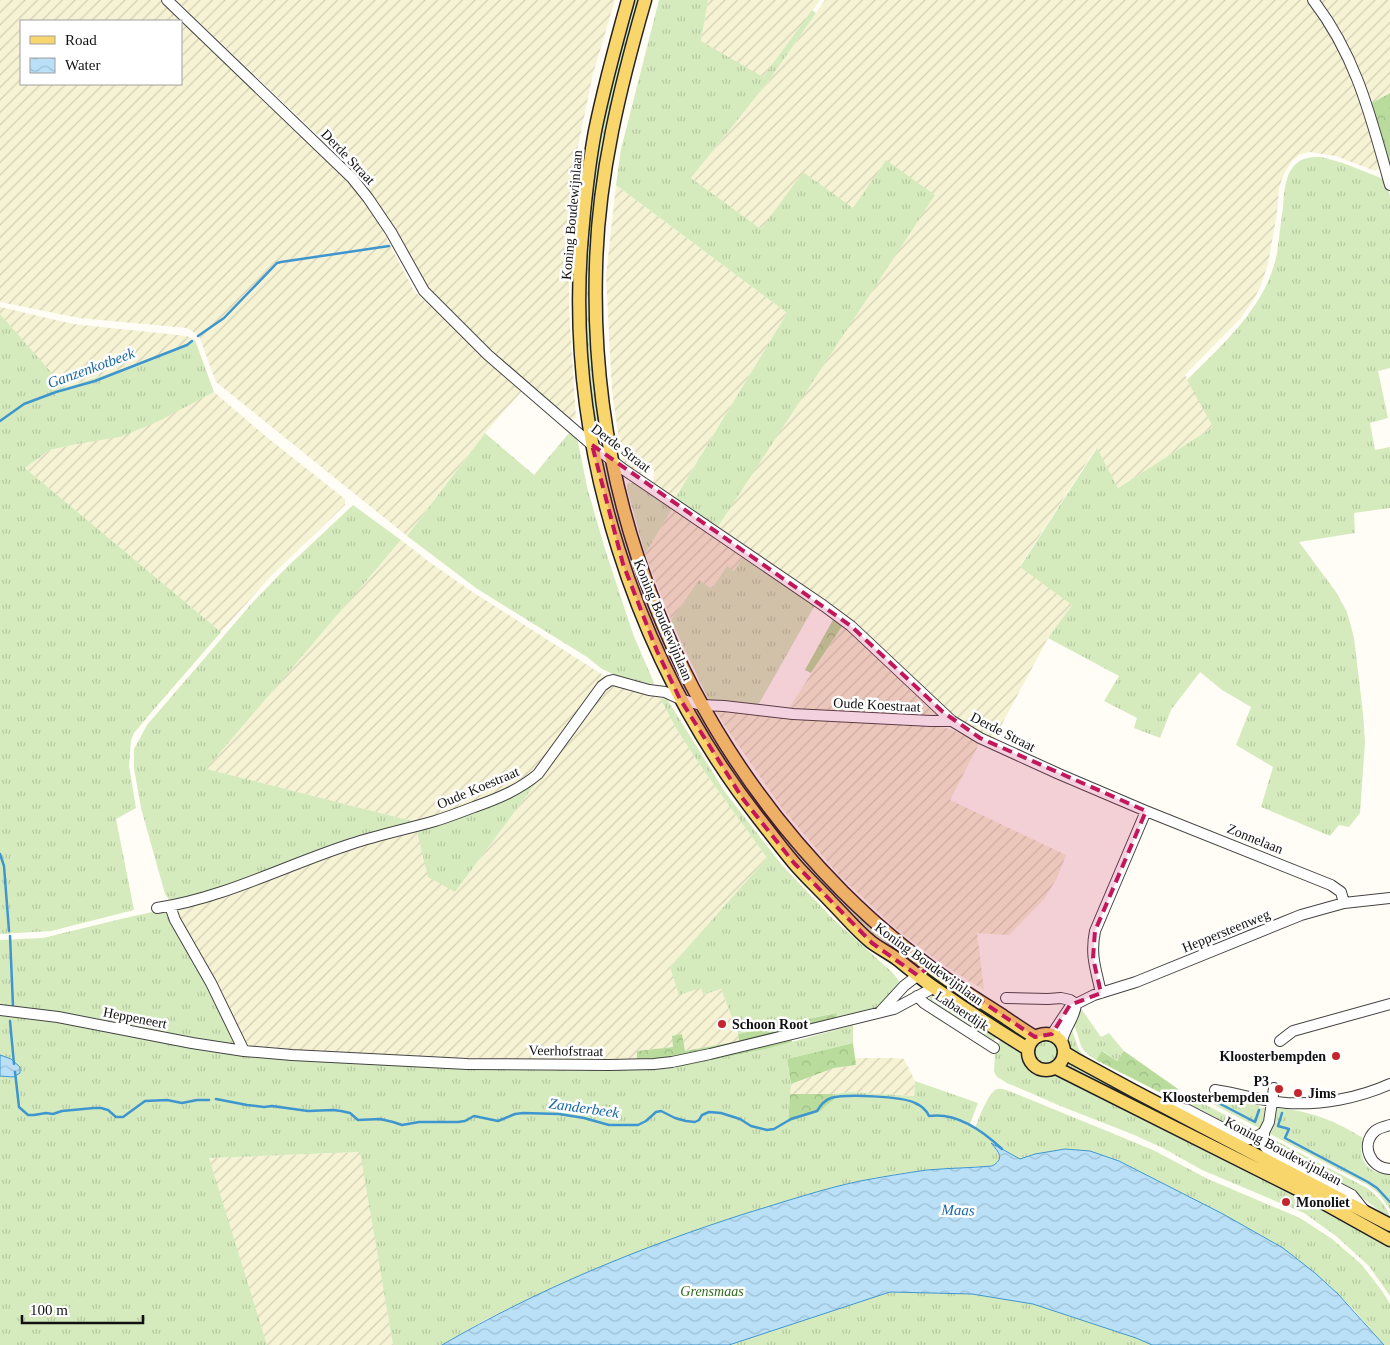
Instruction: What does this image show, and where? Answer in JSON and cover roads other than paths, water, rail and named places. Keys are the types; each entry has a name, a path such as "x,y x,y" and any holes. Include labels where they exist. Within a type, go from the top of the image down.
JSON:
{"main road":[{"name":"Koning Boudewijnlaan","path":"628,0 605,86 595,133 586,192 581,250 580,316 583,372 592,445 623,564 638,604 657,651 680,699 713,754 743,799 794,863 872,943 896,958 934,988 1028,1049"},
{"name":"Koning Boudewijnlaan","path":"644,0 610,136 598,227 595,306 602,405 611,460 631,539 651,597 677,658 701,705 747,777 805,852 872,919 930,967 1035,1037"},
{"path":"1040,1034 1052,1034 1060,1039 1064,1048 1064,1059 1056,1068 1046,1071 1036,1068 1030,1060 1028,1049 1035,1037 1040,1034"},
{"name":"Koning Boudewijnlaan","path":"1064,1048 1075,1059 1358,1205 1390,1224"},
{"name":"Koning Boudewijnlaan","path":"1056,1068 1314,1197 1390,1240"}],"street":[{"name":"Derde Straat","path":"167,0 352,178 368,198 390,232 424,291 488,355 592,445 623,469 824,606 850,626 952,721 980,738 1146,811"},
{"path":"1313,0 1326,17 1355,70 1367,104 1390,185"},
{"name":"Oude Koestraat","path":"170,906 254,881 351,844 436,820 516,790 538,774 602,686 613,680 649,690 665,692 701,705 793,714 952,721"},
{"path":"1102,993 1092,958 1096,931 1146,811"},
{"name":"Zonnelaan","path":"1146,811 1331,885 1341,892 1344,903"},
{"name":"Heppersteenweg","path":"1052,1034 1068,1008 1086,998 1136,982 1301,915 1344,903 1390,898"},
{"path":"157,908 170,906 175,920 211,983 244,1051"},
{"path":"881,1011 904,986 930,967"},
{"name":"Veerhofstraat","path":"244,1051 467,1064 654,1064 710,1054 894,1009 934,988"},
{"name":"Labaerdijk","path":"917,996 924,1003 994,1048"},
{"path":"1006,998 1063,998 1076,1004 1075,1012 1065,1030 1064,1048"},
{"path":"1280,1041 1293,1031 1390,1004"},
{"name":"Heppeneert","path":"4,1010 58,1017 244,1051"},
{"path":"1214,1090 1271,1104 1304,1103 1331,1101 1362,1094 1390,1084"},
{"path":"1268,1151 1264,1145 1264,1132 1268,1122 1274,1088"},
{"path":"1169,1109 1188,1110 1352,1195 1358,1205 1352,1212 1343,1214"},
{"path":"1390,1125 1379,1128 1374,1132 1369,1141 1368,1150 1370,1158 1375,1164 1382,1168 1390,1169"},
{"path":"1244,1139 1253,1139 1264,1132"}],"water":[{"path":"0,1055 11,1059 20,1067 20,1073 13,1077 0,1076"},
{"name":"Grensmaas","path":"991,1143 1020,1159 1035,1154 1065,1149 1090,1151 1119,1161 1223,1214 1283,1248 1315,1273 1338,1294 1384,1345 1152,1345 1033,1304 972,1294 890,1292 729,1345 442,1345 553,1288 629,1255 707,1226 817,1192 860,1181 927,1170 992,1166 1000,1158"}],"waterway":[{"name":"Ganzenkotbeek","path":"198,336 224,318 277,263 389,246"},
{"name":"Ganzenkotbeek","path":"0,421 24,404 56,392 95,381 187,345 192,341"},
{"name":"Zanderbeek","path":"0,854 4,866 9,931"},
{"name":"Zanderbeek","path":"10,936 13,1006"},
{"name":"Zanderbeek","path":"10,1021 14,1064"},
{"name":"Zanderbeek","path":"15,1072 19,1107 28,1115 101,1108 108,1110 116,1117 123,1117 145,1101 167,1100 182,1103 209,1100"},
{"name":"Zanderbeek","path":"216,1099 264,1107 272,1106 308,1111 341,1111 350,1113 358,1120 380,1119 402,1125 419,1122 458,1122 465,1121 474,1116 498,1121 523,1113 559,1114 609,1125 638,1125 656,1112 661,1111 675,1118 695,1122 702,1115 709,1112 721,1113 740,1119 751,1126 767,1130 774,1129 791,1119 817,1111 823,1103 831,1098 873,1096 915,1103 927,1111 929,1116 950,1117 969,1124 1002,1149"},
{"path":"1209,1098 1255,1122 1259,1110"},
{"path":"1282,1113 1278,1126 1289,1129 1285,1138 1368,1182 1377,1188 1390,1202"}],"place":[{"name":"Schoon Root","path":"722,1024"},
{"name":"Kloosterbempden","path":"1336,1056"},
{"name":"P3 Kloosterbempden","path":"1279,1089"},
{"name":"Jims","path":"1298,1093"},
{"name":"Monoliet","path":"1286,1202"}],"water label":[{"name":"Maas","path":"958,1210"}]}
